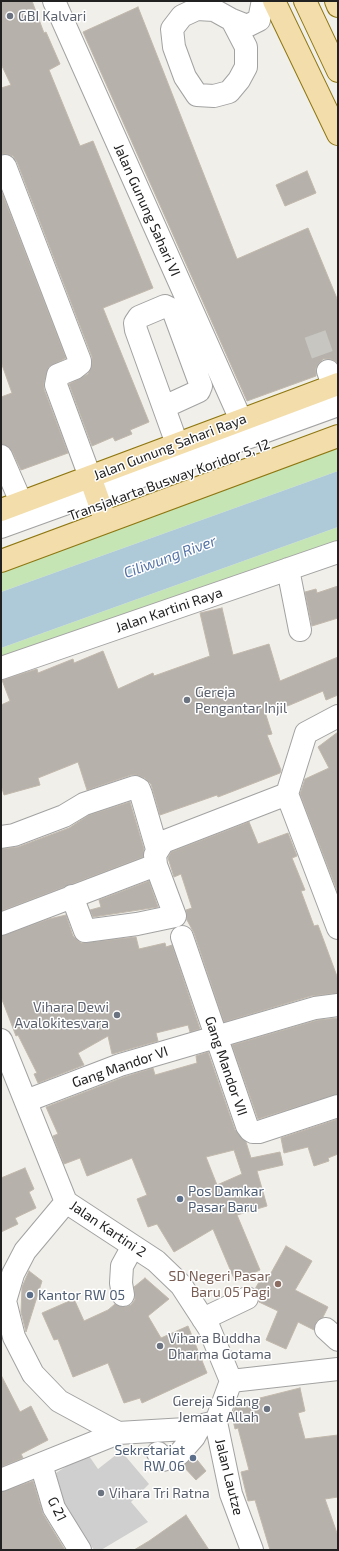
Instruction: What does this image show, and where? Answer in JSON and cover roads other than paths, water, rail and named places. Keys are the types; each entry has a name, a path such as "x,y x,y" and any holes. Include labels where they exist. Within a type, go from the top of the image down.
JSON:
{"main road":[{"path":"306,1 338,71"},
{"path":"336,1 338,6"},
{"path":"269,2 338,134"},
{"name":"Jalan Gunung Sahari Raya","path":"1,561 98,499 177,444 334,386"},
{"name":"Jalan Gunung Sahari Raya","path":"1,510 21,502 98,499 338,436"}],"street":[{"name":"Jalan Gunung Sahari VI","path":"54,1 241,420"},
{"path":"232,20 247,26 260,20 269,2"},
{"path":"5,166 80,361 80,364 75,368 58,375 56,385 98,499"},
{"name":"Transjakarta Busway Koridor 5, 12","path":"1,542 98,499 334,386"},
{"path":"164,407 177,444"},
{"name":"Transjakarta Busway Koridor 5, 12","path":"1,528 98,499 338,420"},
{"path":"1,456 21,502"},
{"name":"Jalan Kartini Raya","path":"1,668 338,552"},
{"path":"288,569 300,630"},
{"path":"338,716 306,733 287,794 338,928"},
{"path":"1,837 14,835 64,816 84,804 135,787 139,789 157,857 176,916 137,924 85,931 72,896"},
{"path":"1,924 72,896 157,857 163,842 287,794"},
{"name":"Gang Mandor VII","path":"182,937 247,1126 253,1132 259,1132 338,1106"},
{"name":"Gang Mandor VI","path":"26,1101 120,1065 315,1008 338,1005"},
{"name":"Jalan Kartini 2","path":"1,1040 66,1202 156,1261 181,1285 209,1328 231,1380"},
{"path":"66,1202 25,1251 12,1274 3,1302 14,1337 33,1374 59,1401 118,1433"},
{"path":"123,1294 121,1283 122,1266 133,1246"},
{"path":"203,1319 247,1298"},
{"path":"231,1380 338,1369"},
{"name":"Jalan Lautze","path":"231,1380 208,1424 231,1494 252,1550"},
{"path":"1,1480 118,1433 154,1432 208,1424"},
{"path":"158,1453 162,1460 179,1454 208,1424"},
{"name":"G 21","path":"41,1464 54,1508 80,1550"}],"water":[{"name":"Ciliwung River","path":"338,471 338,527 1,648 1,592"}],"tunnel":[{"path":"315,334 328,371"}],"place":[{"name":"GBI Kalvari","path":"10,16"},
{"name":"Gereja Pengantar Injil","path":"187,700"},
{"name":"Vihara Dewi Avalokitesvara","path":"117,1015"},
{"name":"Pos Damkar Pasar Baru","path":"180,1199"},
{"name":"SD Negeri Pasar Baru 05 Pagi","path":"278,1284"},
{"name":"Kantor RW 05","path":"30,1295"},
{"name":"Vihara Buddha Dharma Gotama","path":"160,1346"},
{"name":"Gereja Sidang Jemaat Allah","path":"267,1409"},
{"name":"Sekretariat RW 06","path":"193,1458"},
{"name":"Vihara Tri Ratna","path":"101,1493"}]}
